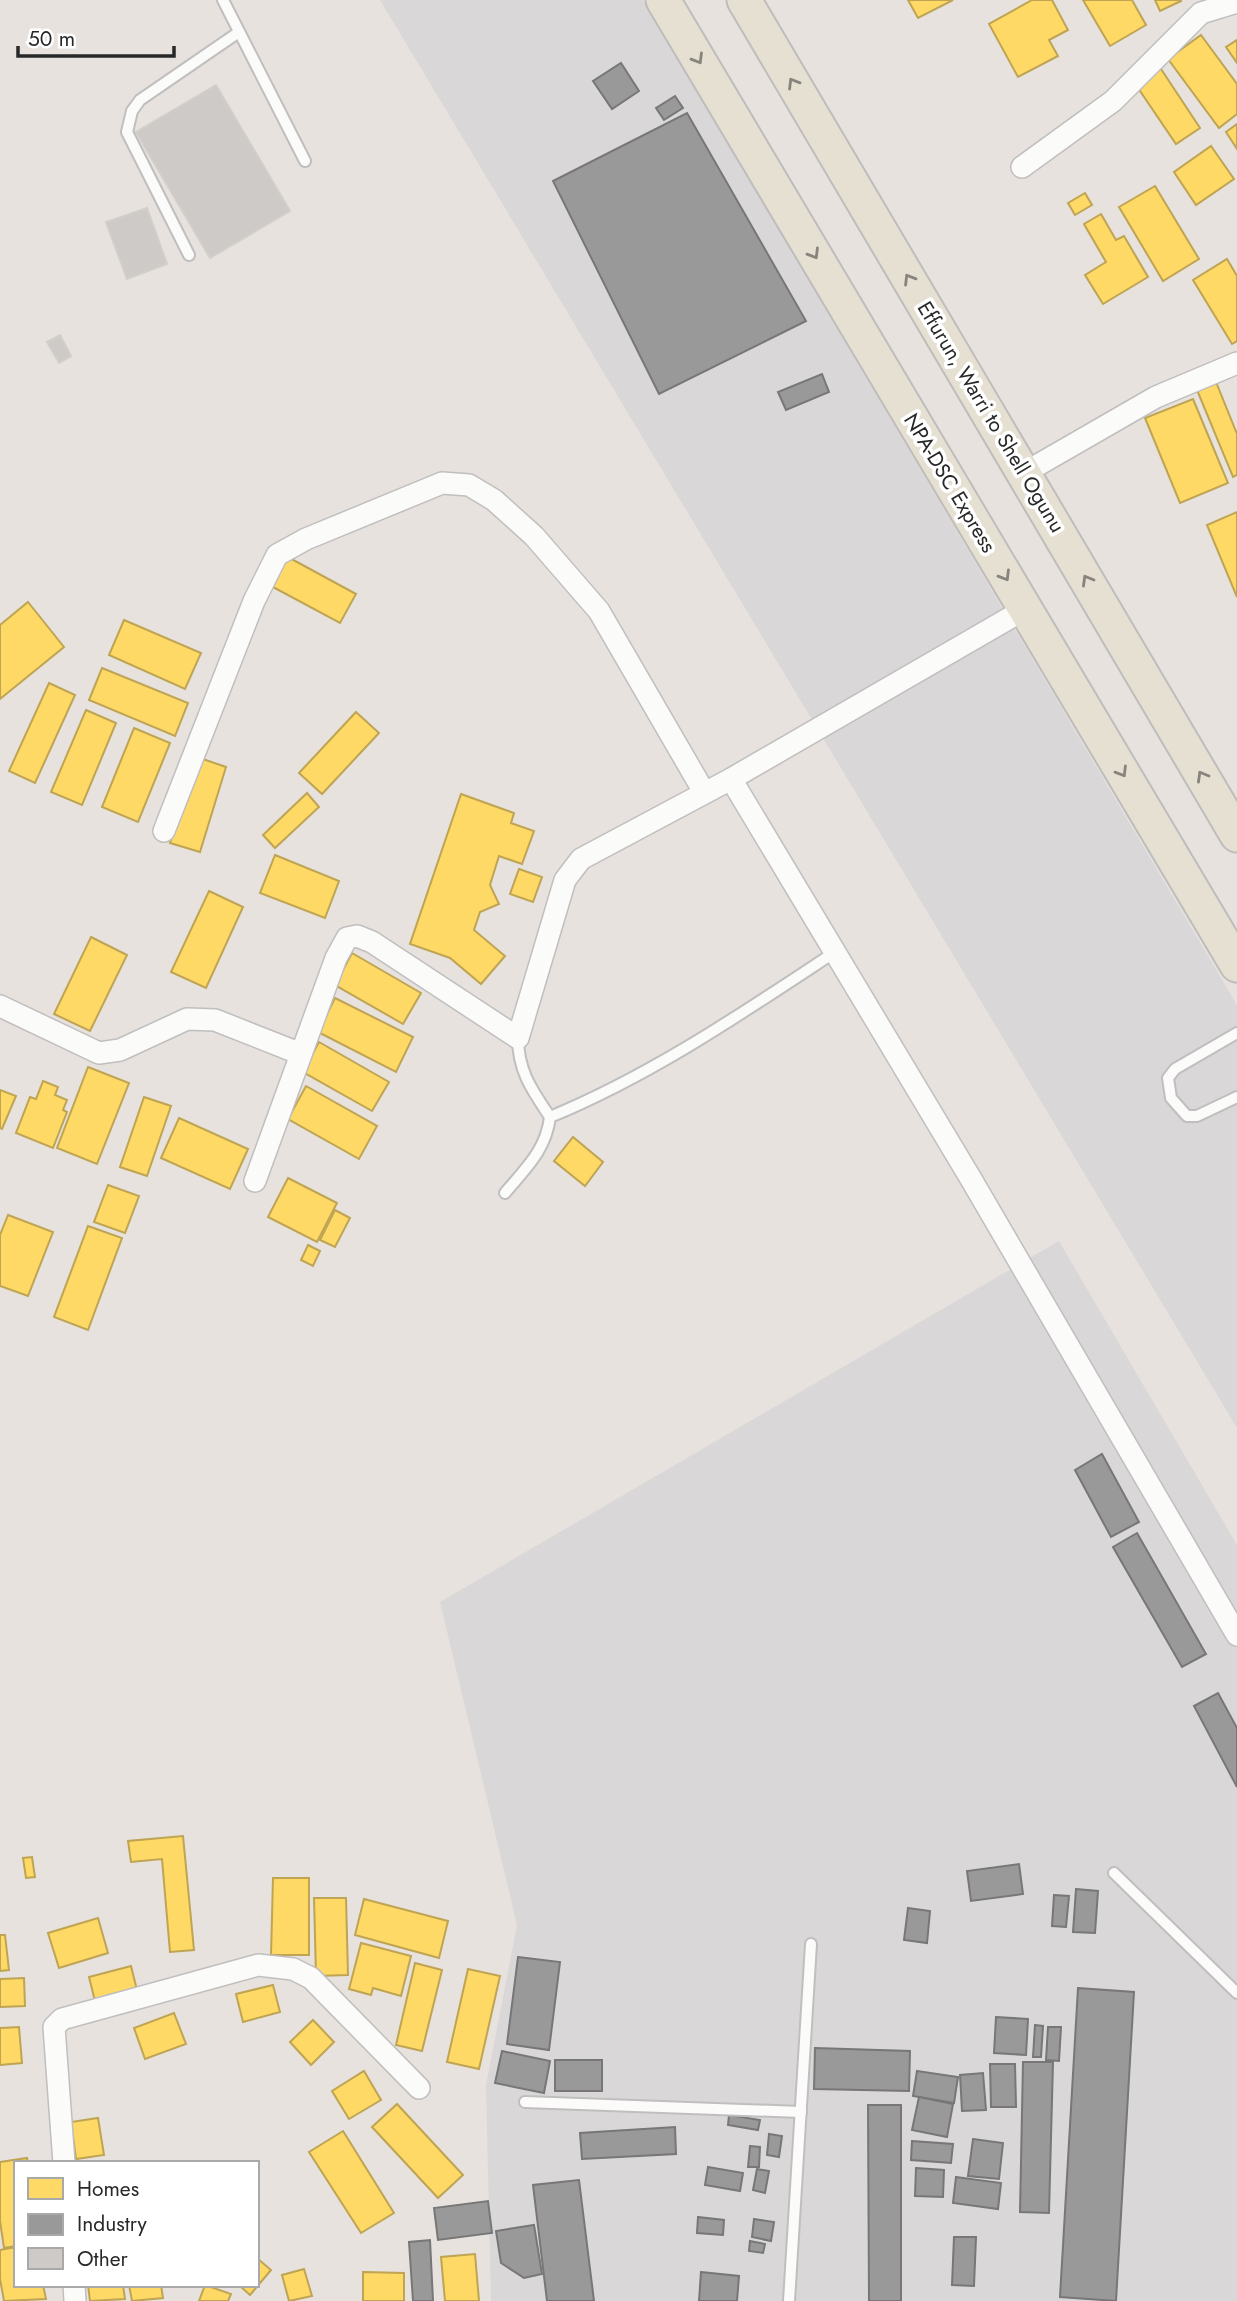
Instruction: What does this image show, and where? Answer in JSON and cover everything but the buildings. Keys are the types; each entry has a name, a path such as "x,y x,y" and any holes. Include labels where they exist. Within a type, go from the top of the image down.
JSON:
{"main road":[{"name":"NPA-DSC Express","path":"663,0 1237,965"},
{"name":"Effurun, Warri to Shell Ogunu","path":"744,0 1237,835"}],"street":[{"path":"1022,167 1113,101 1201,13 1237,2"},
{"path":"1024,473 1156,397 1237,363"},
{"path":"164,831 254,601 277,555 286,548 443,483 469,485 494,500 534,536 599,611 704,792"},
{"path":"255,1181 335,958 347,938 357,936 372,942 518,1038 565,880 581,859 608,842 731,779 1025,609"},
{"path":"731,779 1237,1635"},
{"path":"0,1006 99,1053 120,1050 187,1019 215,1020 301,1054"},
{"path":"64,2161 54,2027 62,2019 258,1965 293,1969 310,1978 419,2088"}],"lane":[{"path":"223,0 305,161"},
{"path":"188,255 127,132 132,111 140,100 239,32"},
{"path":"550,1117 589,1101 715,1031 835,952"},
{"path":"1237,1033 1175,1069 1168,1078 1171,1098 1187,1116 1197,1116 1237,1097"},
{"path":"505,1193 539,1153 547,1137 550,1117 525,1080 518,1056 518,1038"},
{"path":"1114,1873 1237,1993"},
{"path":"789,2301 811,1944"},
{"path":"525,2102 801,2112"}],"shaded area":[{"path":"380,0 643,0 1237,1005 1237,1428"},
{"path":"1059,1241 1237,1545 1237,2301 491,2301 486,2085 517,1925 440,1602"}]}
